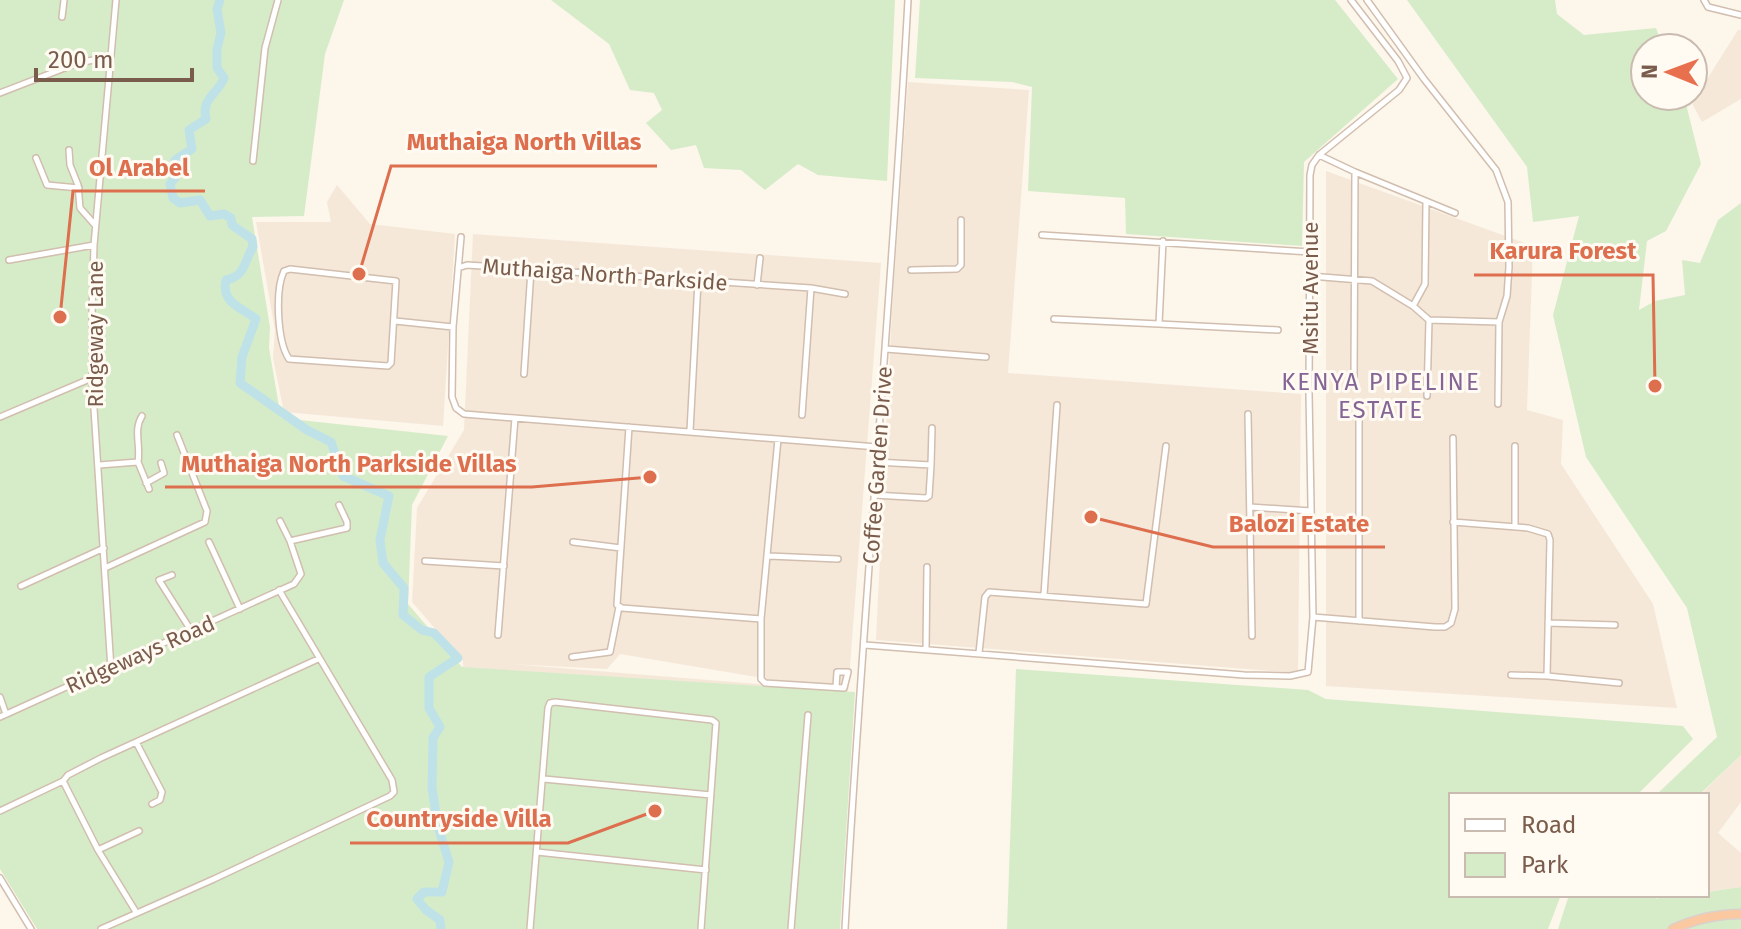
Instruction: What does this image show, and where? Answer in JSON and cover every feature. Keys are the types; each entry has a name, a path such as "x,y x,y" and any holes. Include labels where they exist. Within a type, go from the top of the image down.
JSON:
{"highway":[{"path":"1673,929 1700,918 1741,914"}],"street":[{"path":"62,17 64,0"},
{"name":"Ridgeway Lane","path":"111,669 92,378 94,245 116,0"},
{"path":"253,161 265,48 278,0"},
{"name":"Coffee Garden Drive","path":"845,929 908,0"},
{"path":"1351,0 1398,61 1407,80 1399,90 1319,155 1455,213"},
{"path":"1367,0 1496,170 1508,202 1509,267 1507,296 1499,322 1498,404"},
{"path":"1704,0 1708,7 1741,15"},
{"path":"0,93 85,60 111,56"},
{"path":"69,150 70,165 79,188 81,211 96,226"},
{"name":"Msitu Avenue","path":"865,645 1244,675 1300,676 1310,669 1313,617 1310,175 1319,155"},
{"path":"36,158 47,185 79,188"},
{"path":"1354,379 1355,172"},
{"path":"1413,306 1425,284 1426,202"},
{"path":"911,270 957,269 961,265 961,220"},
{"path":"1042,235 1310,252"},
{"path":"458,268 461,237"},
{"path":"1159,324 1163,241"},
{"path":"9,260 94,245"},
{"path":"757,285 760,258"},
{"name":"Muthaiga North Parkside","path":"845,294 811,288 467,265 458,268 452,397 456,408 470,417 877,447"},
{"path":"524,374 531,270"},
{"path":"284,271 391,278 398,287 395,321 393,357 388,366 289,359 281,332 279,298 284,271"},
{"path":"1310,276 1372,281 1413,306 1429,320 1499,322"},
{"path":"690,431 698,281"},
{"path":"802,415 811,288"},
{"path":"1054,319 1278,330"},
{"path":"1427,396 1429,320"},
{"path":"395,321 453,327"},
{"path":"886,349 986,357"},
{"path":"0,417 92,378"},
{"path":"1044,595 1057,405"},
{"path":"1248,414 1252,636"},
{"path":"1359,414 1359,622"},
{"path":"142,416 137,426 138,462 148,486 164,473 161,463"},
{"path":"498,635 515,418"},
{"path":"572,657 610,652 618,606 629,427"},
{"path":"874,495 929,496 932,428"},
{"path":"105,568 205,522 207,511 177,435"},
{"path":"1313,617 1435,627 1445,627 1451,623 1455,609 1453,438"},
{"path":"778,439 761,619 761,679 765,683 836,687"},
{"path":"979,653 987,593 1146,604 1166,446"},
{"path":"1515,446 1515,527"},
{"path":"99,465 138,462"},
{"path":"876,462 931,465"},
{"path":"290,541 347,528 339,505"},
{"path":"1250,507 1311,511"},
{"path":"101,929 392,795 395,789 279,590 294,584 301,574 280,521"},
{"path":"1453,522 1515,527 1548,534 1547,676"},
{"path":"209,542 240,609"},
{"path":"573,542 621,548"},
{"path":"21,586 104,548"},
{"path":"769,556 838,559"},
{"path":"425,561 504,566"},
{"path":"926,649 927,567"},
{"path":"172,575 159,580 192,632"},
{"name":"Ridgeways Road","path":"3,716 279,590"},
{"path":"618,606 761,619"},
{"path":"1548,623 1615,625"},
{"path":"0,811 136,742 318,659"},
{"path":"1511,675 1619,683"},
{"path":"0,697 3,716"},
{"path":"530,929 550,703 715,721 701,929"},
{"path":"791,929 808,715"},
{"path":"136,742 162,792 160,800 152,804"},
{"path":"544,779 711,795"},
{"path":"63,781 98,850 136,912"},
{"path":"98,850 139,831"},
{"path":"537,852 706,870"},
{"path":"0,878 31,929"}],"shaded area":[{"path":"1738,30 1741,30 1741,99 1702,122 1697,112 1709,112 1709,76"},
{"path":"908,82 1029,90 1008,373 1301,394 1298,673 876,640 892,310"},
{"path":"1326,171 1533,246 1527,410 1563,420 1561,464 1653,604 1677,708 1326,686"},
{"path":"337,185 370,224 455,234 443,426 284,412 273,358 275,330 256,222 331,222 327,202"},
{"path":"473,234 881,263 848,692 469,929 463,661 412,602 417,508 464,430","holes":["620,654 832,690 510,664 607,669"]},
{"path":"1741,755 1741,802 1718,833 1741,853 1741,887 1709,892 1709,793 1702,793"}],"green space":[{"path":"0,0 344,0 325,54 304,216 252,217 281,418 448,436 412,505 408,604 462,667 855,692 840,929 37,929 0,869"},
{"path":"551,0 895,0 887,181 818,175 798,164 765,190 741,170 704,168 696,145 671,150 646,123 662,110 654,93 630,90 609,44"},
{"path":"920,0 1335,0 1398,79 1304,162 1302,246 1126,234 1125,198 1028,191 1032,87 1012,82 915,78"},
{"path":"1407,0 1555,0 1557,14 1584,35 1656,28 1657,32 1629,32 1629,112 1688,112 1701,164 1666,231 1647,241 1639,310 1655,301 1685,295 1682,260 1700,263 1718,220 1741,203 1741,755 1701,793 1658,793 1717,737 1687,608 1586,457 1553,315 1579,216 1533,222 1527,167"},
{"path":"1016,669 1308,690 1326,699 1683,726 1693,739 1639,793 1449,793 1449,897 1560,897 1548,929 1007,929"},
{"path":"1741,887 1741,929 1558,929 1568,897 1657,899 1709,897 1709,892"}],"waterway":[{"path":"220,0 217,9 221,33 217,68 224,78 208,101 206,119 189,130 192,149 175,160 175,178 170,184 173,198 180,203 200,200 210,216 224,214 231,218 232,225 252,239 253,247 244,267 233,278 226,280 225,288 229,299 256,319 242,357 240,383 307,430 331,442 343,476 389,496 380,540 383,563 404,588 403,615 422,630 434,633 458,658 429,677 429,708 440,727 433,738 432,788 438,827 449,862 442,892 424,892 417,899 440,920 441,929"}],"place":[{"name":"Muthaiga North Villas","path":"359,274"},
{"name":"Ol Arabel","path":"60,317"},
{"name":"Karura Forest","path":"1655,386"},
{"name":"Muthaiga North Parkside Villas","path":"650,477"},
{"name":"Balozi Estate","path":"1091,517"},
{"name":"Countryside Villa","path":"655,811"}],"district":[{"name":"KENYA PIPELINE ESTATE","path":"1381,396"}]}
